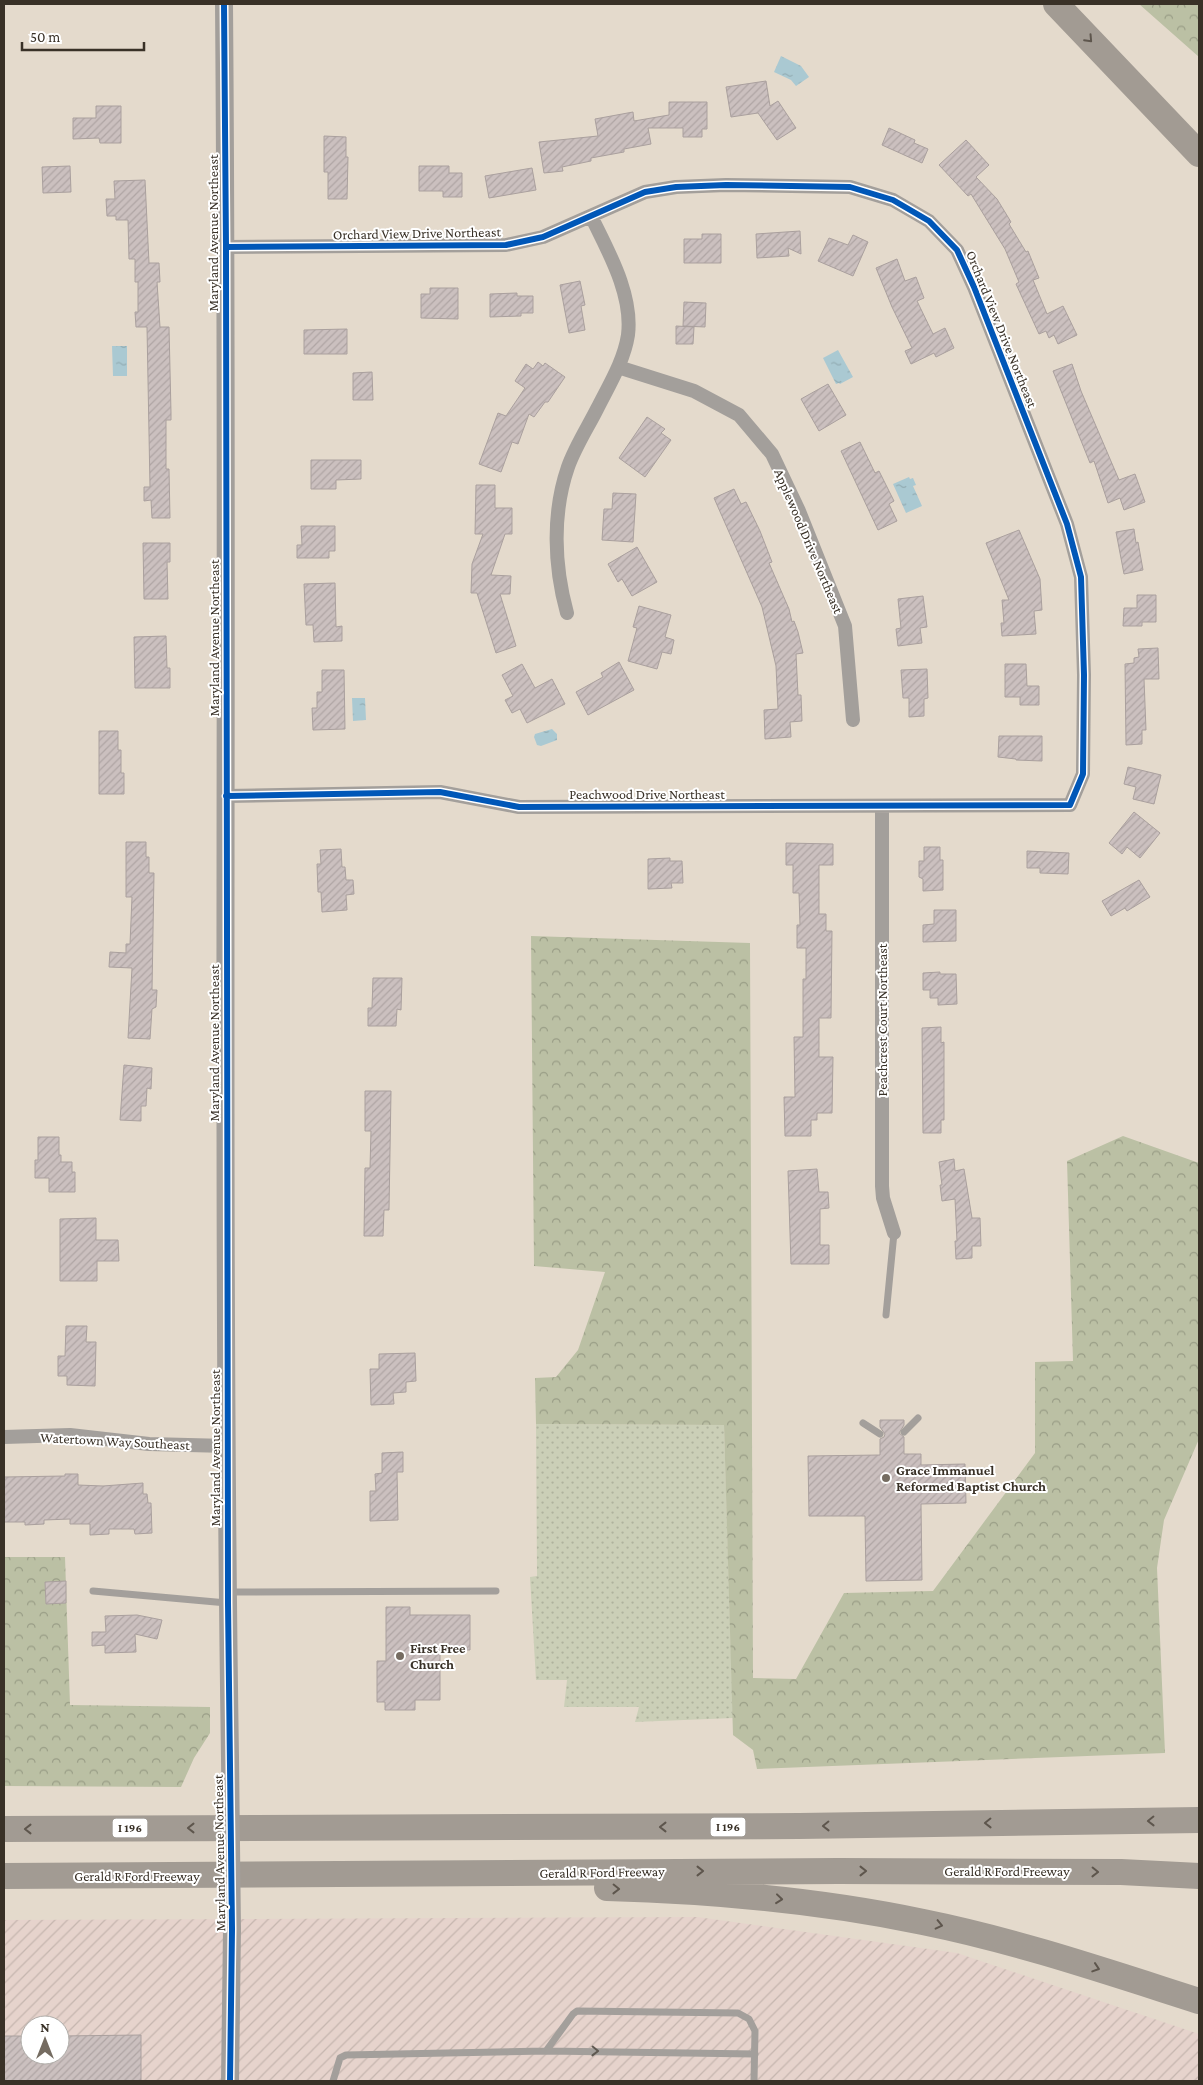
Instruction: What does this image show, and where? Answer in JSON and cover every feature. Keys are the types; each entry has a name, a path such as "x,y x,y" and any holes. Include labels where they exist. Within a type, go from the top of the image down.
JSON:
{"highway":[{"path":"1056,4 1199,154"},
{"name":"I 196","path":"4,1828 799,1826 1199,1820"},
{"name":"Gerald R Ford Freeway","path":"4,1876 779,1871 1121,1872 1199,1876"},
{"path":"184,1876 693,1892 828,1905 915,1920 989,1937 1078,1962 1199,2001"}],"street":[{"name":"Maryland Avenue Northeast","path":"224,4 227,1446 232,1929 230,2081"},
{"name":"Orchard View Drive Northeast","path":"226,247 506,245 543,237 645,192 676,187 726,185 850,187 893,200 929,221 957,250 974,287 1067,524 1081,577 1084,675 1084,774 1070,805"},
{"path":"567,613 562,595 556,543 558,500 569,465 618,367 628,335 627,305 618,276 591,216"},
{"name":"Applewood Drive Northeast","path":"618,367 694,391 739,415 772,454 799,511 845,626 853,720"},
{"name":"Peachwood Drive Northeast","path":"226,796 440,792 519,807 1070,805"},
{"name":"Peachcrest Court Northeast","path":"882,806 882,1186 883,1198 894,1233"},
{"name":"Watertown Way Southeast","path":"4,1436 70,1435 149,1444 227,1446"}],"lane":[{"path":"886,1315 894,1233"},
{"path":"904,1432 918,1418"},
{"path":"863,1423 880,1434"},
{"path":"93,1591 176,1600 496,1591"},
{"path":"546,2050 577,2011 738,2013 749,2019 756,2031 754,2081"},
{"path":"332,2081 340,2058 346,2055 546,2050 755,2054"}],"shaded area":[{"path":"697,1917 957,1953 1199,2034 1199,2081 4,2081 4,1920"}],"green space":[{"path":"1139,4 1199,4 1199,57"},
{"path":"531,936 750,943 753,1678 796,1679 844,1593 933,1591 1035,1453 1035,1362 1073,1361 1067,1161 1123,1136 1199,1163 1199,1439 1164,1520 1157,1568 1165,1753 757,1769 753,1750 733,1735 724,1425 536,1424 535,1378 556,1377 578,1350 605,1272 534,1266"},
{"path":"536,1424 724,1425 733,1718 635,1722 639,1707 564,1707 567,1680 536,1680 530,1577 537,1576"},
{"path":"4,1557 65,1557 70,1705 210,1707 210,1733 194,1758 181,1787 4,1786"}],"water":[{"path":"781,56 801,66 809,77 796,86 791,80 774,72"},
{"path":"112,346 127,346 127,376 113,376"},
{"path":"838,350 853,377 840,384 836,384 823,358"},
{"path":"909,477 910,479 913,478 916,485 913,486 922,506 906,513 893,484"},
{"path":"352,698 365,698 366,720 353,721"},
{"path":"552,729 557,734 557,740 541,746 537,745 534,737 535,734"}],"building":[{"path":"766,81 770,106 778,101 796,128 777,140 758,113 731,117 726,87"},
{"path":"669,102 707,102 707,129 702,129 702,137 683,137 683,128 648,128 651,144 624,149 624,152 591,158 591,161 562,167 563,171 544,173 539,142 598,136 595,119 633,112 634,121 669,115"},
{"path":"96,106 121,106 121,143 100,143 99,138 73,139 73,118 96,118"},
{"path":"889,128 915,140 914,143 928,149 922,163 882,145"},
{"path":"324,136 346,137 346,157 348,157 347,199 328,199 328,172 324,172"},
{"path":"966,140 989,165 976,177 997,199 1011,222 1009,224 1026,252 1028,251 1039,278 1033,280 1047,314 1063,306 1077,335 1058,344 1054,335 1049,338 1046,331 1039,334 1016,284 1019,282 1005,249 971,194 968,196 939,165"},
{"path":"70,166 71,192 43,193 42,167"},
{"path":"419,166 449,166 449,173 462,173 462,197 443,197 443,191 419,191"},
{"path":"532,168 536,190 489,198 485,176"},
{"path":"145,180 149,263 159,263 160,282 157,282 160,327 169,327 171,420 166,420 166,469 169,469 170,518 152,518 151,500 144,501 144,487 150,487 147,327 136,327 135,312 138,312 138,282 135,282 135,259 129,259 128,220 116,220 116,216 107,216 106,199 115,199 114,181"},
{"path":"800,231 801,254 788,248 789,256 757,258 756,234"},
{"path":"702,234 721,234 721,263 684,263 684,239 702,239"},
{"path":"853,235 868,242 853,276 818,261 829,238 848,245"},
{"path":"897,259 905,281 916,277 924,298 917,301 933,334 945,328 954,348 936,357 934,353 911,364 905,351 912,348 876,268"},
{"path":"580,281 585,305 581,306 585,330 569,333 560,285"},
{"path":"430,288 458,288 458,319 421,318 421,294 430,294"},
{"path":"517,293 517,296 533,296 533,313 521,313 521,316 490,317 490,294"},
{"path":"684,302 706,303 705,327 683,326"},
{"path":"676,326 694,327 693,344 676,344"},
{"path":"347,329 347,354 304,354 304,330"},
{"path":"538,362 543,366 545,363 565,377 548,402 545,402 534,417 529,414 518,444 512,442 501,472 479,464 498,413 506,416 525,388 515,381 526,364 533,369"},
{"path":"1072,364 1081,391 1119,480 1135,474 1145,502 1124,510 1120,498 1108,503 1094,461 1090,463 1053,371"},
{"path":"372,372 373,400 353,400 353,373"},
{"path":"828,384 846,415 819,431 801,399"},
{"path":"647,417 665,429 661,433 671,440 645,477 619,458"},
{"path":"860,442 875,473 879,471 894,501 889,504 897,521 878,530 841,451"},
{"path":"311,460 361,460 361,479 336,480 336,489 311,489"},
{"path":"476,485 495,485 495,508 512,508 512,534 505,534 491,575 511,576 510,594 500,594 516,646 496,653 477,593 471,593 472,564 483,534 475,534"},
{"path":"734,489 741,504 746,502 760,531 772,562 769,563 789,609 792,622 794,621 798,632 803,653 796,654 798,695 801,695 802,721 790,722 791,737 765,739 764,710 778,709 776,666 762,607 714,498"},
{"path":"613,493 636,494 633,542 602,540 604,509 612,509"},
{"path":"301,526 335,526 335,551 329,551 329,558 297,558 297,545 302,545"},
{"path":"1134,529 1143,570 1124,574 1116,532"},
{"path":"1019,530 1040,579 1042,610 1034,611 1036,634 1002,636 1001,623 1004,623 1002,600 1009,600 986,543"},
{"path":"143,543 170,543 170,562 167,562 168,599 144,599"},
{"path":"637,547 657,582 632,596 622,579 618,582 608,564"},
{"path":"335,583 336,627 342,626 342,641 314,642 313,625 306,625 304,584"},
{"path":"1137,595 1156,595 1156,622 1142,622 1142,626 1123,626 1124,608 1137,608"},
{"path":"923,596 927,627 920,628 922,643 898,646 896,629 901,628 898,599"},
{"path":"639,606 671,615 665,637 674,640 671,654 662,652 657,669 628,661 637,628 633,627"},
{"path":"166,636 167,668 170,668 170,688 135,688 134,637"},
{"path":"1158,648 1159,679 1144,679 1146,730 1142,730 1142,744 1126,745 1125,664 1134,663 1134,658 1139,657 1138,649"},
{"path":"619,662 634,690 588,715 576,692 603,677 601,673"},
{"path":"522,664 535,688 552,679 565,704 527,723 520,709 512,713 505,700 513,696 502,675"},
{"path":"1005,664 1026,664 1027,686 1039,686 1039,705 1020,705 1020,697 1005,697"},
{"path":"927,669 928,698 924,699 924,716 909,717 909,698 903,698 901,670"},
{"path":"322,670 344,670 345,729 313,730 312,708 317,708 317,692 322,692"},
{"path":"99,731 118,731 118,750 121,750 121,773 124,773 124,794 99,794"},
{"path":"999,736 1042,736 1042,761 998,757"},
{"path":"1128,767 1161,775 1154,804 1133,799 1136,787 1124,784"},
{"path":"1134,812 1160,833 1140,858 1127,847 1122,854 1109,843"},
{"path":"126,842 146,842 146,857 149,857 149,873 154,873 152,990 157,990 156,1007 152,1009 150,1039 128,1038 132,968 109,967 110,952 126,953 126,944 130,944 132,897 126,897"},
{"path":"786,843 833,844 833,865 819,865 819,914 826,914 826,931 832,931 831,1018 819,1018 819,1057 833,1057 832,1113 817,1113 817,1120 811,1120 811,1136 785,1136 784,1097 795,1097 794,1037 803,1037 803,979 806,979 806,948 797,948 797,925 800,925 799,893 793,893 793,865 786,865"},
{"path":"924,847 940,847 940,860 943,860 943,890 923,891 923,879 919,877 919,861 924,861"},
{"path":"341,849 342,867 345,867 346,880 353,880 354,894 346,895 347,910 322,912 321,892 318,892 317,864 321,864 320,850"},
{"path":"1027,851 1069,853 1068,874 1040,873 1040,868 1027,868"},
{"path":"670,858 670,861 682,861 683,883 671,883 672,888 648,889 648,859"},
{"path":"1139,880 1150,897 1127,911 1125,908 1111,916 1102,901"},
{"path":"934,910 956,910 956,941 923,942 923,925 934,924"},
{"path":"940,972 940,974 956,974 957,1004 938,1005 938,998 930,998 930,990 923,990 923,973"},
{"path":"373,978 402,978 401,1010 397,1009 396,1026 368,1026 368,1008 372,1008"},
{"path":"941,1027 941,1043 944,1042 944,1120 941,1120 941,1133 923,1133 922,1028"},
{"path":"124,1065 152,1068 151,1089 147,1088 146,1106 141,1106 141,1121 120,1120"},
{"path":"365,1091 391,1091 389,1210 384,1210 383,1236 364,1236 365,1168 370,1168 371,1131 365,1131"},
{"path":"38,1137 59,1137 61,1162 72,1162 72,1172 75,1172 75,1192 49,1192 49,1178 35,1178 35,1160 38,1160"},
{"path":"954,1159 955,1171 964,1169 972,1218 980,1218 981,1246 972,1246 972,1258 956,1259 955,1199 942,1201 939,1162"},
{"path":"817,1169 819,1192 828,1192 829,1208 820,1209 820,1245 829,1245 829,1264 791,1264 788,1171"},
{"path":"96,1218 96,1240 118,1240 119,1261 97,1261 97,1281 60,1281 60,1219"},
{"path":"66,1326 87,1326 86,1342 96,1342 95,1386 67,1385 67,1376 58,1376 58,1356 65,1356"},
{"path":"415,1353 416,1381 406,1382 406,1392 393,1393 394,1404 371,1405 370,1369 379,1369 379,1354"},
{"path":"880,1420 904,1420 904,1425 899,1433 904,1437 904,1454 921,1454 921,1465 965,1464 966,1503 921,1504 922,1580 866,1581 865,1516 809,1516 808,1456 880,1455 880,1439 885,1434 880,1427"},
{"path":"403,1452 403,1472 397,1472 398,1520 370,1521 370,1491 376,1491 375,1474 382,1473 382,1453"},
{"path":"65,1474 78,1474 78,1485 103,1486 143,1483 143,1494 147,1494 148,1503 151,1503 152,1533 135,1534 134,1529 109,1529 109,1534 90,1535 90,1524 70,1524 70,1519 44,1520 44,1524 25,1525 25,1522 4,1522 4,1477 65,1476"},
{"path":"66,1581 66,1603 46,1604 45,1582"},
{"name":"First Free Church","path":"386,1607 410,1607 410,1615 470,1615 470,1650 440,1650 440,1700 415,1700 415,1710 385,1710 385,1702 377,1702 377,1661 386,1661"},
{"path":"137,1615 162,1620 157,1639 135,1634 136,1652 105,1653 105,1645 92,1646 92,1632 106,1632 105,1616"},
{"path":"141,2035 141,2081 4,2081 4,2036 20,2036 20,2065 70,2065 70,2036"}],"cycle path":[{"path":"224,4 228,1603 232,1929 230,2081"},
{"path":"226,247 506,245 543,237 645,192 676,187 726,185 850,187 893,200 929,221 957,250 974,287 1067,524 1081,577 1084,675 1083,774 1070,805 519,807 440,792 226,796"}],"place":[{"name":"Grace Immanuel Reformed Baptist Church","path":"886,1478"},
{"name":"First Free Church","path":"400,1656"}]}
